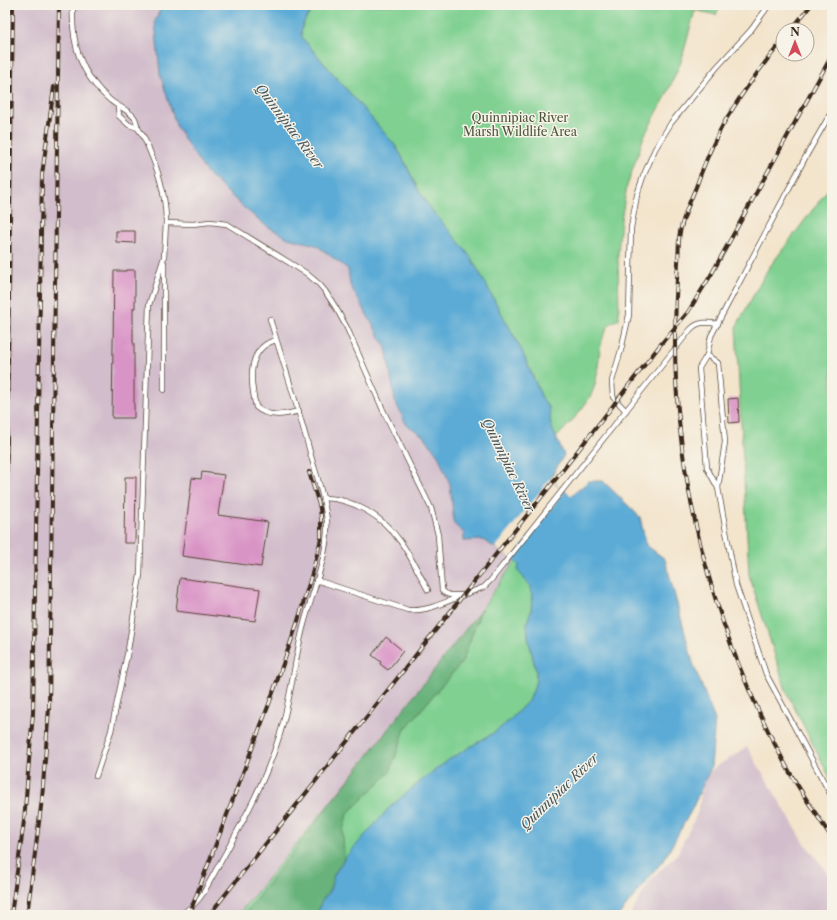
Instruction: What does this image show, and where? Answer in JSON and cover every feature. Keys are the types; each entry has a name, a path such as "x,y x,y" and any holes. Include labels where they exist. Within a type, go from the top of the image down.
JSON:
{"lane":[{"path":"73,5 72,19 74,41 82,64 96,87 118,107 119,116 129,125 138,128"},
{"path":"626,411 613,397 612,381 629,315 632,228 637,195 643,177 654,149 671,123 712,73 751,30 769,5"},
{"path":"118,107 124,107 135,118 138,128 145,139 160,176 163,188 166,223 164,257 164,390"},
{"path":"832,111 805,158 711,336 707,355 699,368 707,468 718,488 736,585 766,674 832,798"},
{"path":"166,223 193,224 210,222 227,224 306,273 325,291 347,328 383,410 431,508 438,535 442,590 448,595 463,595"},
{"path":"96,776 111,731 128,650 140,575 149,305 164,257"},
{"path":"180,915 192,908 204,892 256,794 268,768 280,736 302,631 322,557 327,531 323,498 299,411 270,320"},
{"path":"316,580 413,611 437,605 487,584 694,326 707,322 718,324"},
{"path":"276,340 263,346 255,356 253,363 253,389 256,407 261,412 272,414 299,411"},
{"path":"707,355 718,362 725,442 718,488"},
{"path":"323,498 340,499 350,503 372,514 387,526 402,544 428,590"}],"shaded area":[{"path":"5,5 162,5 169,100 176,125 191,150 207,173 242,206 265,225 288,238 316,245 348,269 350,285 386,348 395,401 406,424 425,437 438,455 450,484 454,524 464,533 464,541 483,540 515,561 482,608 404,712 238,915 5,915"},
{"path":"747,747 805,844 832,878 832,915 630,915 651,879 677,855 697,814 706,773"}],"green space":[{"name":"Quinnipiac River Marsh Wildlife Area","path":"317,5 720,5 716,15 695,10 681,62 665,98 644,136 627,186 621,220 618,253 619,319 609,325 603,336 596,380 590,397 556,438 551,426 549,408 542,398 522,351 473,261 425,202 396,147 303,39 303,25 307,17"},
{"path":"832,184 832,782 787,693 749,575 736,327 768,269"},
{"path":"515,561 519,565 531,587 531,611 527,622 528,637 536,671 536,680 528,701 509,721 495,732 450,759 390,807 353,850 321,903 317,915 238,915 404,712 479,615 482,608"},
{"path":"482,608 462,662 405,729 390,772 347,814 343,831 344,859 334,875 330,890 321,903 317,915 244,915"}],"water":[{"name":"Quinnipiac River","path":"160,5 317,5 307,17 303,25 303,39 394,144 419,191 430,208 464,248 473,261 522,351 542,398 549,408 551,426 564,455 550,479 571,496 589,481 603,481 640,517 646,545 665,559 693,663 715,720 711,767 692,809 665,858 619,915 317,915 321,903 330,890 334,875 344,859 390,807 450,759 495,732 509,721 528,701 536,680 536,671 528,637 527,622 531,611 531,587 518,571 519,565 515,561 483,540 464,541 464,533 454,524 450,484 438,455 425,437 406,424 395,401 386,348 350,285 348,269 316,245 288,238 265,225 242,206 207,173 191,150 176,125 160,74 155,21 162,6"}],"pier":[{"path":"550,479 564,491 512,559 495,548"}],"building":[{"path":"116,231 135,231 135,243 116,242"},
{"path":"135,270 135,308 133,308 134,418 112,418 114,271"},
{"path":"738,398 739,422 729,423 728,399"},
{"path":"202,472 224,475 218,515 268,522 261,567 182,556 192,478 201,479"},
{"path":"125,477 136,477 135,543 124,543"},
{"path":"180,578 260,589 255,621 176,611"},
{"path":"386,637 403,651 388,670 372,655"}],"railway":[{"path":"5,144 7,5"},
{"path":"5,581 13,5"},
{"path":"27,915 42,799 49,708 59,5"},
{"path":"797,22 811,5"},
{"path":"775,50 736,103 715,140 683,221 679,240 676,301 675,340 677,394 682,448 691,502 703,555 718,608 758,709 782,758 793,779 832,838"},
{"path":"209,915 555,480 661,344 688,312 711,275 832,55"},
{"path":"11,915 24,821 33,713 42,175 54,87"},
{"path":"189,915 269,704 297,624 313,570 321,539 321,518 320,508 309,472"}]}
